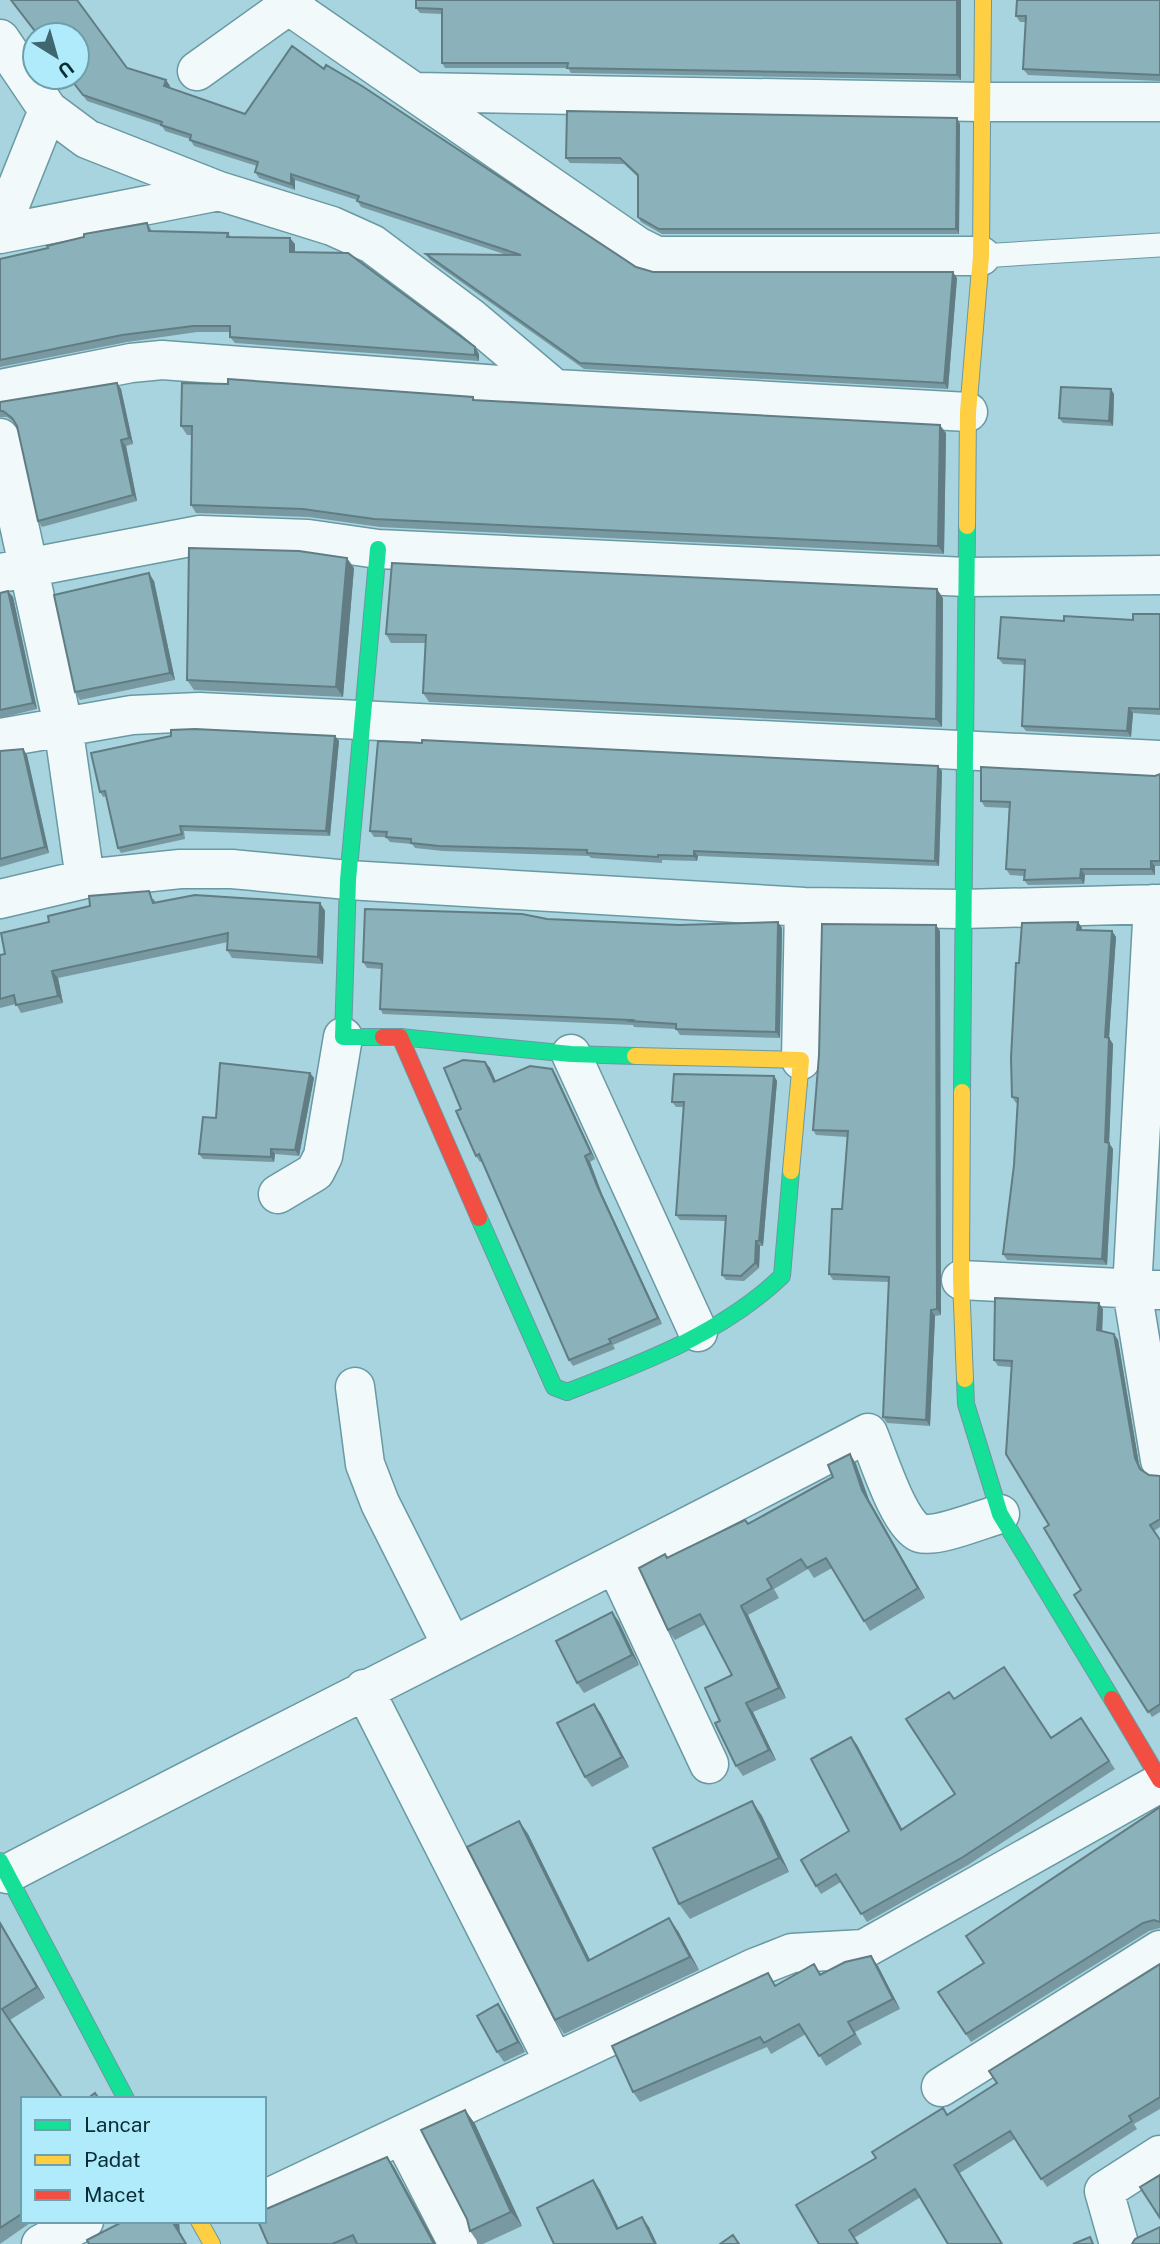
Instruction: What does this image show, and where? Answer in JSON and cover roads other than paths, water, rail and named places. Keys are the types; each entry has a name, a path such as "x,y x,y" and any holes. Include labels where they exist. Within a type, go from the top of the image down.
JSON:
{"street":[{"path":"266,2199 754,1968 792,1953 864,1949 1160,1781 1149,1740 1000,1514 966,1404 961,1280 966,577 968,412 981,256 983,0"},
{"path":"197,71 292,2 416,92 638,246 657,256 981,256"},
{"path":"0,39 48,110 86,139 219,191 332,226 372,244 429,285 555,389"},
{"path":"416,92 981,102 1160,102"},
{"path":"0,232 48,110"},
{"path":"0,232 219,191"},
{"path":"0,389 131,363 162,360 555,389 968,412"},
{"path":"0,439 15,569 64,725 85,879"},
{"path":"15,569 200,535 308,540 379,549 966,577 1160,575"},
{"path":"278,1194 315,1172 323,1156 343,1037 348,880 379,549"},
{"path":"0,738 132,715 199,712 1160,760"},
{"path":"0,899 85,879 180,869 232,869 348,880 804,907 962,909 1157,904 1146,1290 1160,1460"},
{"path":"400,1037 554,1387 567,1392 618,1373 698,1332 767,1294 782,1276 801,1060 804,907"},
{"path":"343,1037 400,1037 571,1054 801,1060"},
{"path":"571,1054 698,1332"},
{"path":"961,1280 1146,1290"},
{"path":"355,1387 365,1464 380,1503 452,1646"},
{"path":"125,2097 4,1867 616,1565 868,1433 905,1521 920,1533 936,1533 1000,1514"},
{"path":"616,1565 709,1764"},
{"path":"364,1689 554,2062"},
{"path":"941,2087 1160,1950"},
{"path":"402,2135 458,2244"},
{"path":"1119,2244 1104,2191 1160,2155"},
{"path":"41,2244 80,2223"}],"lane":[{"path":"981,256 1160,245"}]}
